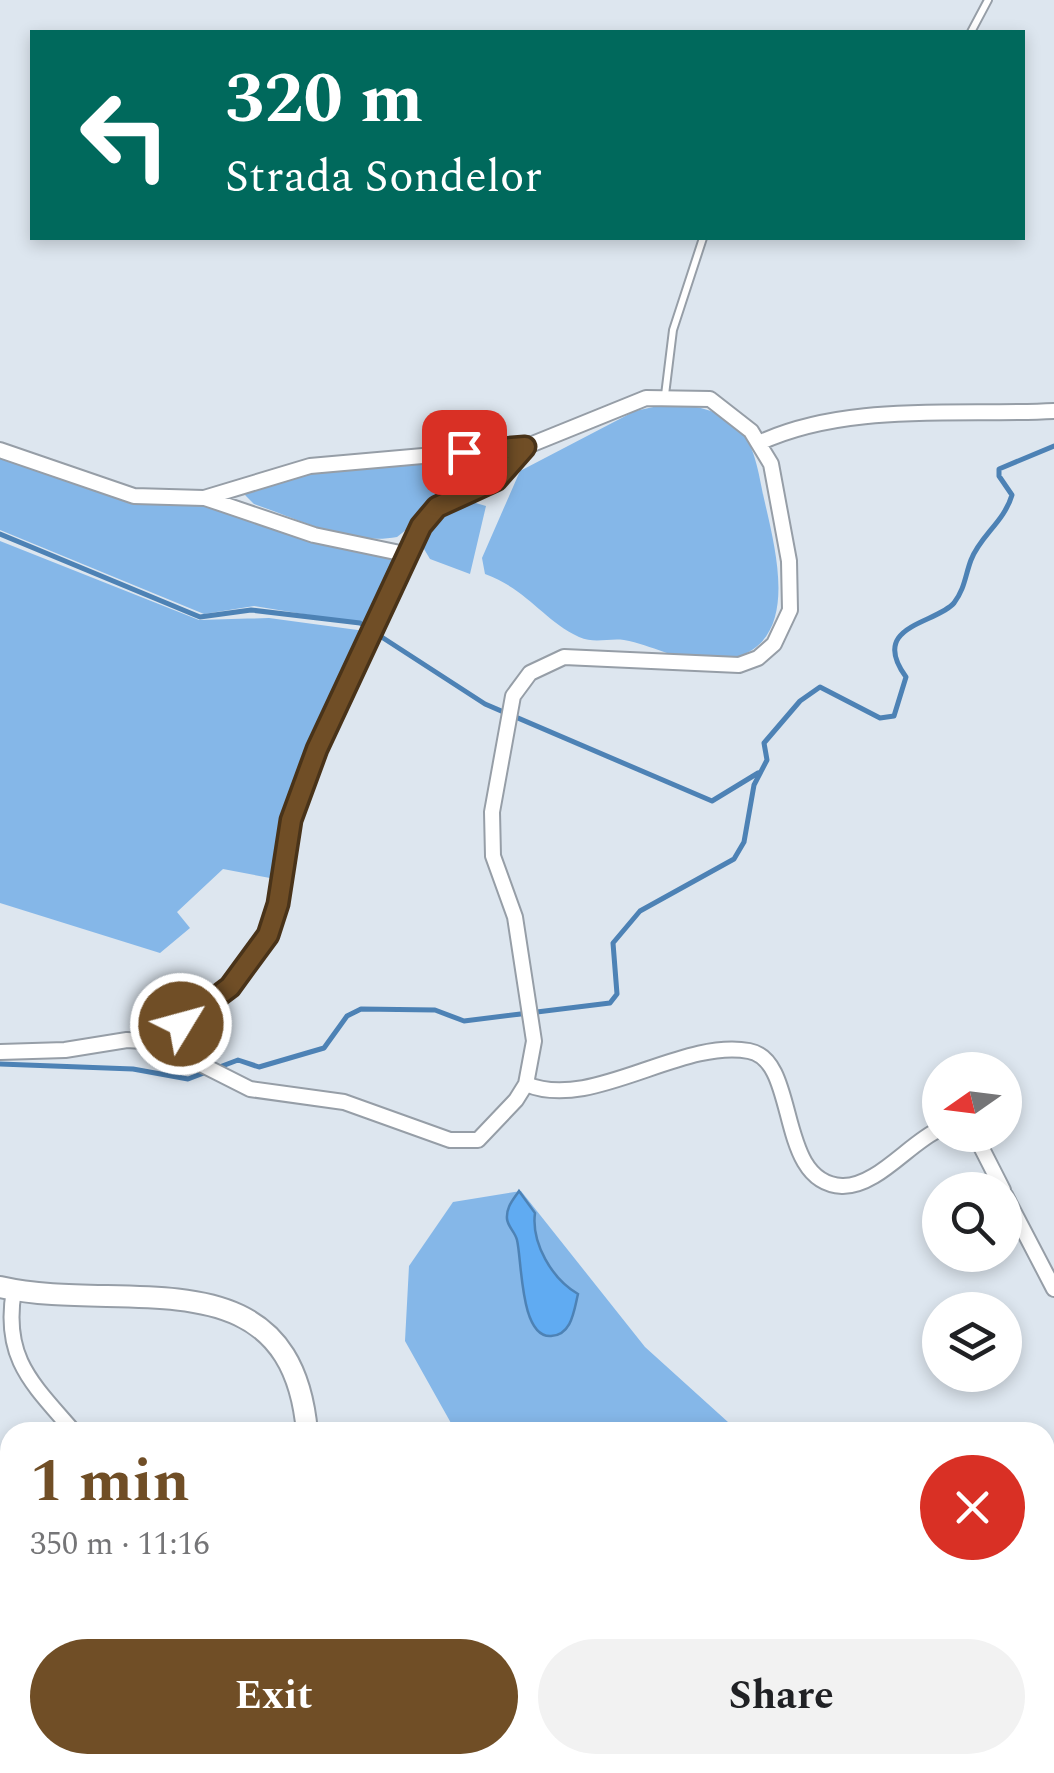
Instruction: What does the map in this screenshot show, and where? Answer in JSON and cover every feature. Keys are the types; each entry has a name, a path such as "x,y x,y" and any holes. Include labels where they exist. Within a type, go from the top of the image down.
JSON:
{"main road":[{"path":"7,1289 78,1299 195,1299 241,1314 263,1329 288,1361 302,1398 306,1422"}],"street":[{"path":"0,1052 65,1050 127,1040 157,1042 250,1088 344,1102 450,1140 478,1140 526,1084 534,1041 530,996 514,918 494,856 492,812 513,696 530,673 564,657 688,666 739,665 758,658 774,644 790,610 789,560 771,464 733,412 710,399 665,395 646,398 525,447 310,466 204,498"},
{"path":"758,443 799,425 918,415 1054,411"},
{"path":"0,450 134,496 204,498 314,535 406,554"},
{"path":"526,1084 560,1090 714,1051 754,1052 767,1058 776,1072 798,1150 823,1179 842,1186 862,1180 922,1137"},
{"path":"1022,1227 1054,1289"},
{"path":"7,1289 17,1360 66,1422"}],"lane":[{"path":"972,30 988,0"},
{"path":"665,395 673,330 702,240"},
{"path":"157,1042 230,987 268,935 278,904 291,820 317,749 406,554 437,507 496,480 525,447"}],"shaded area":[{"path":"672,403 730,420 743,432 756,461 775,554 777,605 771,628 758,645 737,657 694,660 624,640 585,639 566,630 513,588 485,574 482,558 520,471 635,411"},
{"path":"0,453 103,492 220,507 394,557 396,562 370,625 254,606 204,614 0,530"},
{"path":"494,455 497,462 491,473 471,479 397,537 361,538 325,530 254,504 245,495 250,487 309,471"},
{"path":"469,501 486,506 470,574 430,559 421,544 444,511"},
{"path":"0,541 199,620 269,618 365,631 310,752 270,878 223,869 177,912 190,928 160,953 0,903"},
{"path":"519,1191 535,1213 536,1236 545,1259 578,1294 571,1321 558,1335 541,1333 528,1312 517,1240 507,1219"},
{"path":"521,1191 645,1347 728,1422 450,1422 405,1341 409,1266 453,1202"}],"waterway":[{"path":"0,1064 133,1069 188,1079 238,1060 259,1067 324,1048 347,1016 361,1009 435,1010 464,1021 610,1003 617,994 613,943 640,911 734,859 744,842 754,785 767,760 764,743 800,701 820,687 880,718 894,716 906,677 896,660 895,646 900,636 958,598 975,551 1012,495 999,476 999,469 1054,446"},
{"path":"0,534 200,617 251,610 360,623 485,704 712,801 758,773"}],"route":[{"path":"181,1024 230,987 268,935 278,904 291,820 317,749 421,526 437,507 496,480 525,447 464,452"}]}
